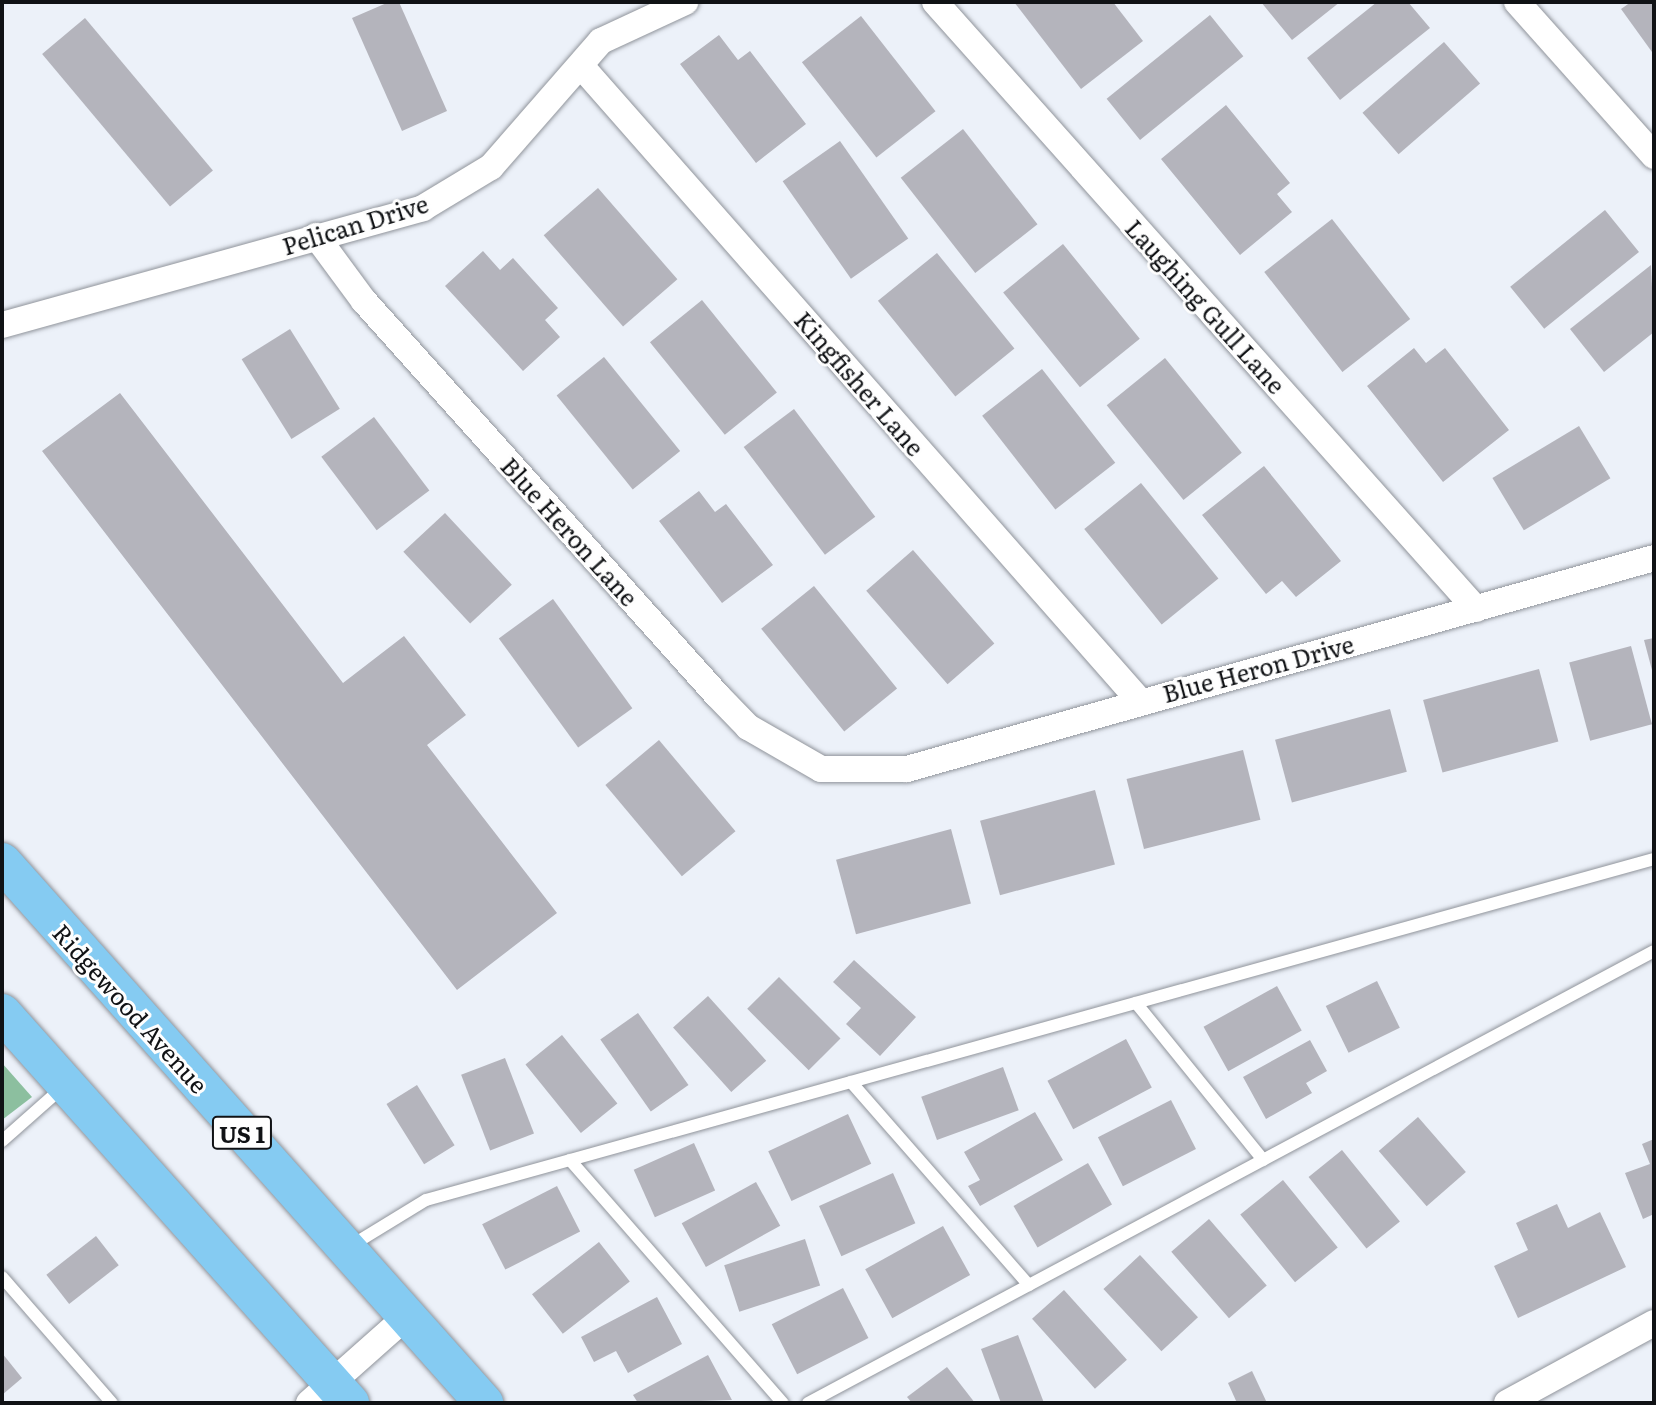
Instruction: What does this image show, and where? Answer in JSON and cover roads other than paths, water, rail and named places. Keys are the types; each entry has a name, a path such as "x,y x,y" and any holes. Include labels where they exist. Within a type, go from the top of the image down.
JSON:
{"main road":[{"name":"Ridgewood Avenue","path":"2,862 484,1403"},
{"path":"2,1013 330,1396"}],"street":[{"name":"Pelican Drive","path":"2,325 423,208 491,167 582,67 601,41 685,2"},
{"name":"Laughing Gull Lane","path":"935,2 1476,609"},
{"path":"1517,2 1654,156"},
{"name":"Kingfisher Lane","path":"582,67 1138,699"},
{"name":"Blue Heron Lane","path":"316,236 365,301 748,727 821,769 860,774"},
{"name":"Blue Heron Drive","path":"860,774 907,769 1138,699 1476,609 1654,558"},
{"path":"330,1396 406,1317"},
{"path":"1507,1403 1654,1324"}],"lane":[{"path":"346,1249 426,1200 1654,859"},
{"path":"808,1403 1654,951"},
{"path":"1136,1003 1263,1160"},
{"path":"851,1082 1029,1285"},
{"path":"2,1141 66,1085"},
{"path":"570,1160 783,1403"},
{"path":"2,1277 112,1403"}]}
